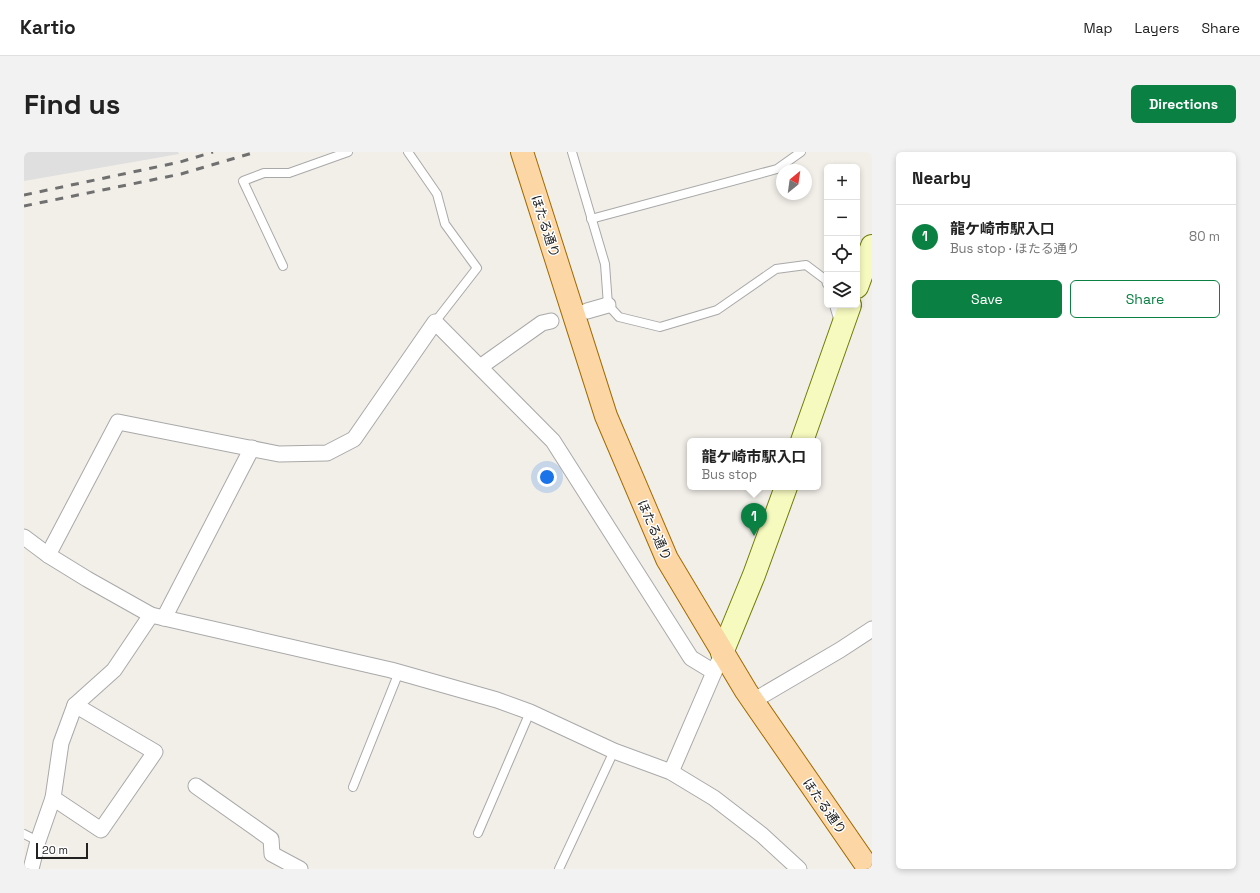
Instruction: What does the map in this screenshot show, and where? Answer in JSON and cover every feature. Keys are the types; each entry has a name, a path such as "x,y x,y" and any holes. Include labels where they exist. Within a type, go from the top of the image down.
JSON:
{"main road":[{"name":"ほたる通り","path":"522,152 606,416 667,559 718,662 752,701 869,869"}],"street":[{"path":"860,278 872,246"},
{"path":"587,311 608,305"},
{"path":"803,438 849,308"},
{"path":"480,367 542,323 551,321"},
{"path":"48,555 118,422 279,454 327,453 354,439 435,322 553,441 691,658 718,662"},
{"path":"30,869 53,798 61,744 75,705 114,670 158,616 252,448"},
{"path":"670,772 754,575 785,490"},
{"path":"24,537 48,555 158,616 399,672 530,712 614,751 670,772 714,798 762,835 799,869"},
{"path":"752,701 840,650 872,629"},
{"path":"53,798 101,830 155,752 75,705"},
{"path":"196,786 271,839 272,854 300,869"}],"lane":[{"path":"283,266 243,181 264,173 290,173 348,152"},
{"path":"408,152 436,194 445,224 477,268 435,322"},
{"path":"572,152 605,264 608,305 619,317 660,327 717,310 776,270 806,265 824,278"},
{"path":"592,219 777,169 800,152"},
{"path":"835,308 841,330"},
{"path":"353,787 399,672"},
{"path":"478,833 530,712"},
{"path":"559,869 614,751"},
{"path":"24,834 38,841"}],"shaded area":[{"path":"24,152 178,152 179,154 24,181"}],"railway":[{"path":"24,195 180,162 213,152"},
{"path":"24,206 181,174 256,152"}],"place":[{"name":"龍ケ崎市駅入口","path":"754,536"}]}
